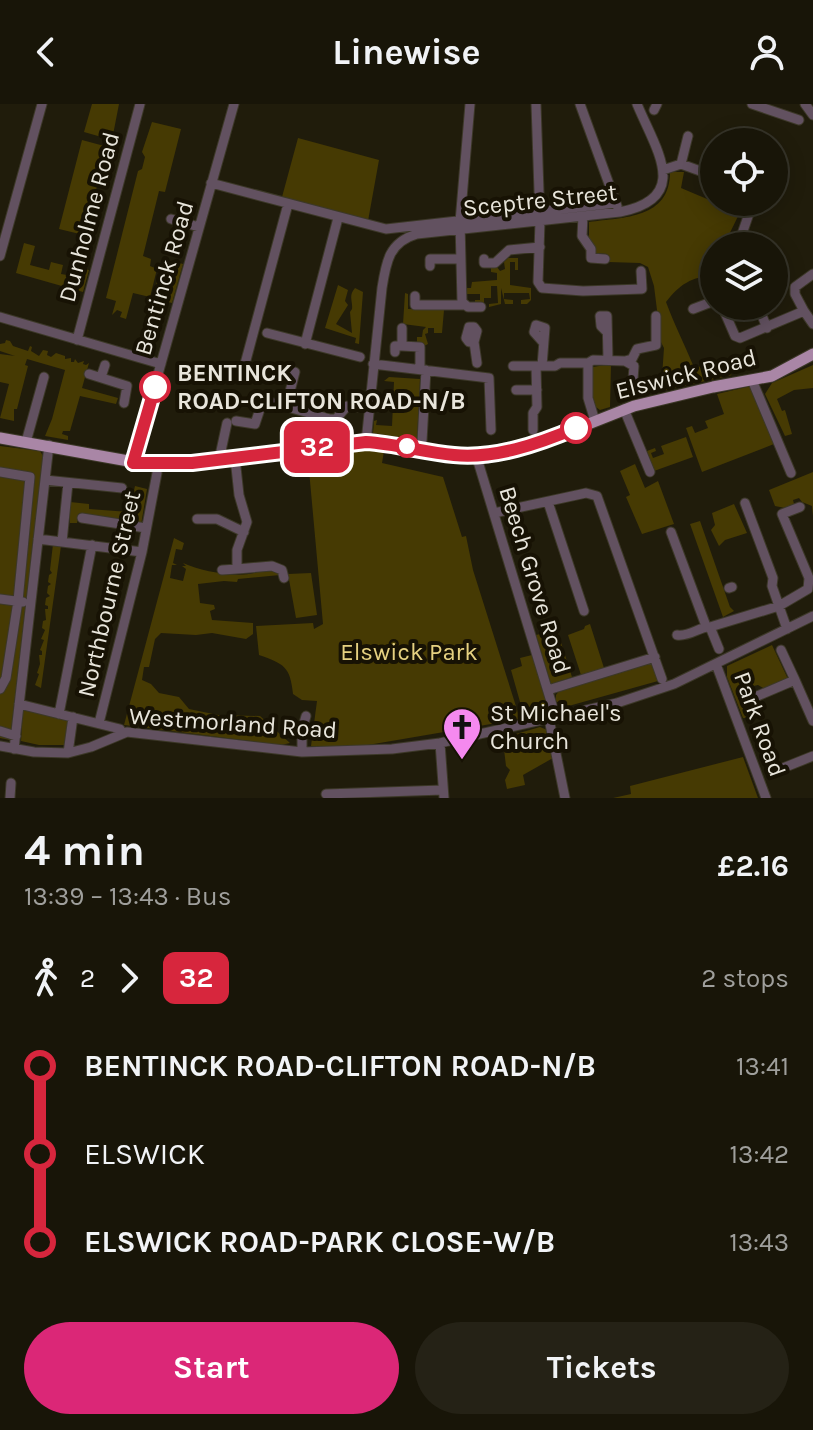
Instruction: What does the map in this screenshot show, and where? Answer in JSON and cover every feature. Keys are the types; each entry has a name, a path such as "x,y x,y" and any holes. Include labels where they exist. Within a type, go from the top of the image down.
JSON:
{"main road":[{"name":"Elswick Road","path":"0,438 133,463 219,460 366,442 392,443 455,455 476,455 532,444 624,409 780,373 813,354"}],"street":[{"name":"Dunholme Road","path":"77,340 140,104"},
{"name":"Bentinck Road","path":"133,463 234,104"},
{"path":"459,305 456,259 470,104"},
{"path":"536,104 540,292 642,289 641,271"},
{"path":"580,104 618,207"},
{"path":"637,104 663,170 681,164 700,171"},
{"path":"752,104 799,120"},
{"path":"805,104 813,115"},
{"path":"0,256 5,219 39,105"},
{"path":"681,164 688,136"},
{"name":"Sceptre Street","path":"365,359 386,263 397,243 417,234 460,226 618,207 636,209 653,201 661,191 663,170"},
{"name":"Sceptre Street","path":"211,183 380,228 460,226"},
{"path":"242,375 288,204"},
{"name":"Sceptre Street","path":"539,217 583,216 618,207"},
{"path":"583,216 582,236 591,249 591,258 605,259"},
{"path":"743,231 748,216"},
{"path":"305,344 338,218"},
{"path":"171,219 199,227"},
{"path":"484,259 484,263 500,264 509,250 540,247"},
{"path":"430,266 430,259 456,259"},
{"path":"813,274 795,287 795,294 813,324"},
{"path":"415,296 415,305 481,307"},
{"path":"693,309 700,306"},
{"path":"729,320 737,338 744,338 804,311"},
{"path":"625,361 632,359 637,349 656,345 656,316"},
{"path":"0,317 161,364"},
{"path":"764,320 767,328"},
{"path":"402,328 399,349 417,346 423,370 422,441"},
{"path":"265,331 365,359 489,378 491,430"},
{"path":"607,332 608,359"},
{"path":"533,430 533,413 542,407 537,390 542,341"},
{"path":"474,342 477,363"},
{"path":"101,377 110,349"},
{"path":"365,359 369,408 366,442"},
{"path":"513,366 540,362 625,361 634,366 632,393"},
{"path":"588,363 588,404 595,421"},
{"path":"286,407 295,372"},
{"path":"89,374 127,386 124,403"},
{"path":"26,442 44,377"},
{"path":"752,380 791,473"},
{"path":"516,390 537,390"},
{"path":"219,460 232,422 255,424 263,400 330,419 336,419 347,406 369,408"},
{"path":"624,409 650,472"},
{"path":"14,749 49,445"},
{"name":"Beech Grove Road","path":"476,455 548,690 565,798"},
{"path":"235,458 239,495 247,518 237,550 237,569"},
{"path":"0,472 30,477 22,602 6,678 0,689"},
{"name":"Northbourne Street","path":"99,723 142,552 157,473"},
{"path":"45,480 87,485 100,490 122,488"},
{"path":"62,542 68,483"},
{"path":"494,513 586,493 597,496 662,679"},
{"path":"548,502 584,611"},
{"path":"745,503 773,578 772,586 787,629"},
{"path":"677,635 685,636 708,626 779,606 808,589 809,578 782,514 800,507"},
{"path":"82,518 146,528"},
{"path":"197,519 217,519 244,532"},
{"path":"671,532 719,649"},
{"path":"38,539 142,552"},
{"path":"59,714 92,545"},
{"path":"222,570 272,566 282,570 284,578"},
{"path":"0,599 22,602"},
{"name":"Westmorland Road","path":"0,746 51,754 68,753 122,733 302,752 392,749 440,743 617,703 674,684 813,616"},
{"path":"781,650 813,721"},
{"path":"548,690 655,657"},
{"name":"Park Road","path":"716,664 766,798"},
{"path":"755,697 795,680"},
{"path":"19,704 99,723 120,729 122,733"},
{"path":"302,752 302,730 306,716"},
{"path":"68,753 73,717"},
{"path":"0,731 16,736"},
{"path":"326,794 443,794 440,743"},
{"path":"783,768 813,756"},
{"path":"10,798 11,783"}],"green space":[{"path":"92,104 119,104 112,140 84,132"},
{"path":"152,122 181,129 165,192 159,191 143,256 151,259 150,266 157,269 150,297 133,293 126,319 120,317 122,312 117,310 112,315 116,301 106,298"},
{"path":"298,138 379,160 368,221 282,197"},
{"path":"82,140 108,147 103,154 105,162 94,169 100,172 95,195 91,194 88,200 93,202 90,213 86,212 85,218 90,219 84,235 59,229"},
{"path":"670,172 684,172 681,188 700,196 700,216 738,216 730,232 700,232 700,278 687,283 666,302 693,365 732,375 661,391 664,348 648,267 640,263 608,262 607,254 596,253 589,238 589,222 643,213 662,199"},
{"path":"24,243 35,246 30,265 49,270 51,262 63,265 61,274 67,275 65,285 77,289 80,278 75,276 77,267 89,270 83,292 16,273"},
{"path":"508,258 518,258 518,270 515,270 515,262 510,262 510,285 531,288 531,300 521,304 521,300 530,299 529,293 504,293 504,299 513,300 513,304 505,304 501,288 501,304 489,307 489,304 498,303 497,286 491,286 491,298 484,298 484,304 475,304 475,300 480,300 480,294 465,294 465,288 471,288 472,282 497,280 497,273 491,272 491,267 497,267 500,271 505,269 504,262"},
{"path":"172,261 183,264 172,303 153,298 161,265 170,267"},
{"path":"338,285 348,290 345,301 348,305 336,324 352,333 352,294 355,288 363,292 359,344 355,343 356,338 325,328"},
{"path":"405,293 408,294 408,309 444,310 442,333 434,333 434,328 428,328 425,334 428,344 422,347 417,343 417,337 422,337 426,327 403,324"},
{"path":"6,340 28,351 30,346 31,351 39,356 43,350 48,351 47,355 51,357 56,353 65,356 65,359 71,358 71,362 75,359 78,363 89,363 82,388 118,398 116,404 80,396 70,431 63,431 62,434 68,436 68,440 45,436 65,370 27,359 17,409 14,409 14,421 0,418 9,384 0,382 0,354 15,356 0,351 0,344"},
{"path":"611,364 610,407 600,410 593,405 593,367"},
{"path":"813,365 813,388 794,390 777,399 782,411 785,410 792,434 785,436 765,394 772,383"},
{"path":"389,377 420,379 417,440 373,433 374,421 377,420 376,425 392,426 394,382 384,381"},
{"path":"751,386 774,444 702,472 686,428 692,426 695,433 708,428 705,421 724,414 717,394"},
{"path":"686,437 693,457 654,471 647,451 655,448 656,451 651,453 653,458 664,454 661,446"},
{"path":"0,446 40,451 43,456 10,740 0,738"},
{"name":"Elswick Park","path":"360,449 384,451 382,463 443,477 462,537 466,536 473,570 520,719 362,746 311,746 317,701 302,700 293,694 290,677 284,667 259,655 256,626 313,623 314,629 323,624 308,459 311,455"},
{"path":"635,464 645,488 658,481 674,524 642,534 626,497 630,495 620,471"},
{"path":"813,472 813,516 812,506 799,498 785,508 775,506 769,490"},
{"path":"135,486 147,489 141,525 139,522 79,513 77,523 70,523 70,502 89,504 89,509 129,512"},
{"path":"734,504 747,533 725,540 719,546 711,530 715,525 712,513"},
{"path":"700,521 734,611 723,617 690,524"},
{"path":"174,538 184,543 182,550 176,549 173,563 177,565 172,565 170,578 183,581 186,569 182,566 186,566 183,563 237,575 272,567 280,575 198,584 200,603 214,605 215,609 210,611 212,620 253,623 253,634 246,639 212,633 161,633 155,639 149,667 144,667 142,680 159,693 179,697 189,709 218,715 260,716 290,743 281,745 124,725"},
{"path":"53,544 61,546 41,688 35,685 44,640 41,639 45,630 42,628 46,620 45,609 48,609 46,598 50,596 47,593 51,584 48,582 52,573"},
{"path":"311,573 317,615 296,618 288,574"},
{"path":"590,624 604,668 581,675 568,635"},
{"path":"557,630 572,677 551,684 536,635"},
{"path":"772,645 788,679 765,689 758,685 745,688 743,700 749,710 749,718 743,718 727,677 727,666"},
{"path":"532,655 546,701 543,711 524,716 511,670 522,666 520,658"},
{"path":"651,663 658,681 565,707 556,701 559,691"},
{"path":"23,709 68,721 65,745 21,741"},
{"path":"540,727 547,730 553,758 523,775 525,785 507,789 505,780 510,770 506,766 505,737"},
{"path":"743,757 758,798 613,798 631,794 630,786"}],"bus line":[{"name":"32","path":"155,387 133,463 192,463 366,442 392,443 455,455 476,455 548,440 576,428"}],"place":[{"name":"BENTINCK ROAD-CLIFTON ROAD-N/B","path":"155,387"},
{"name":"St Michael's Church","path":"462,761"}]}
